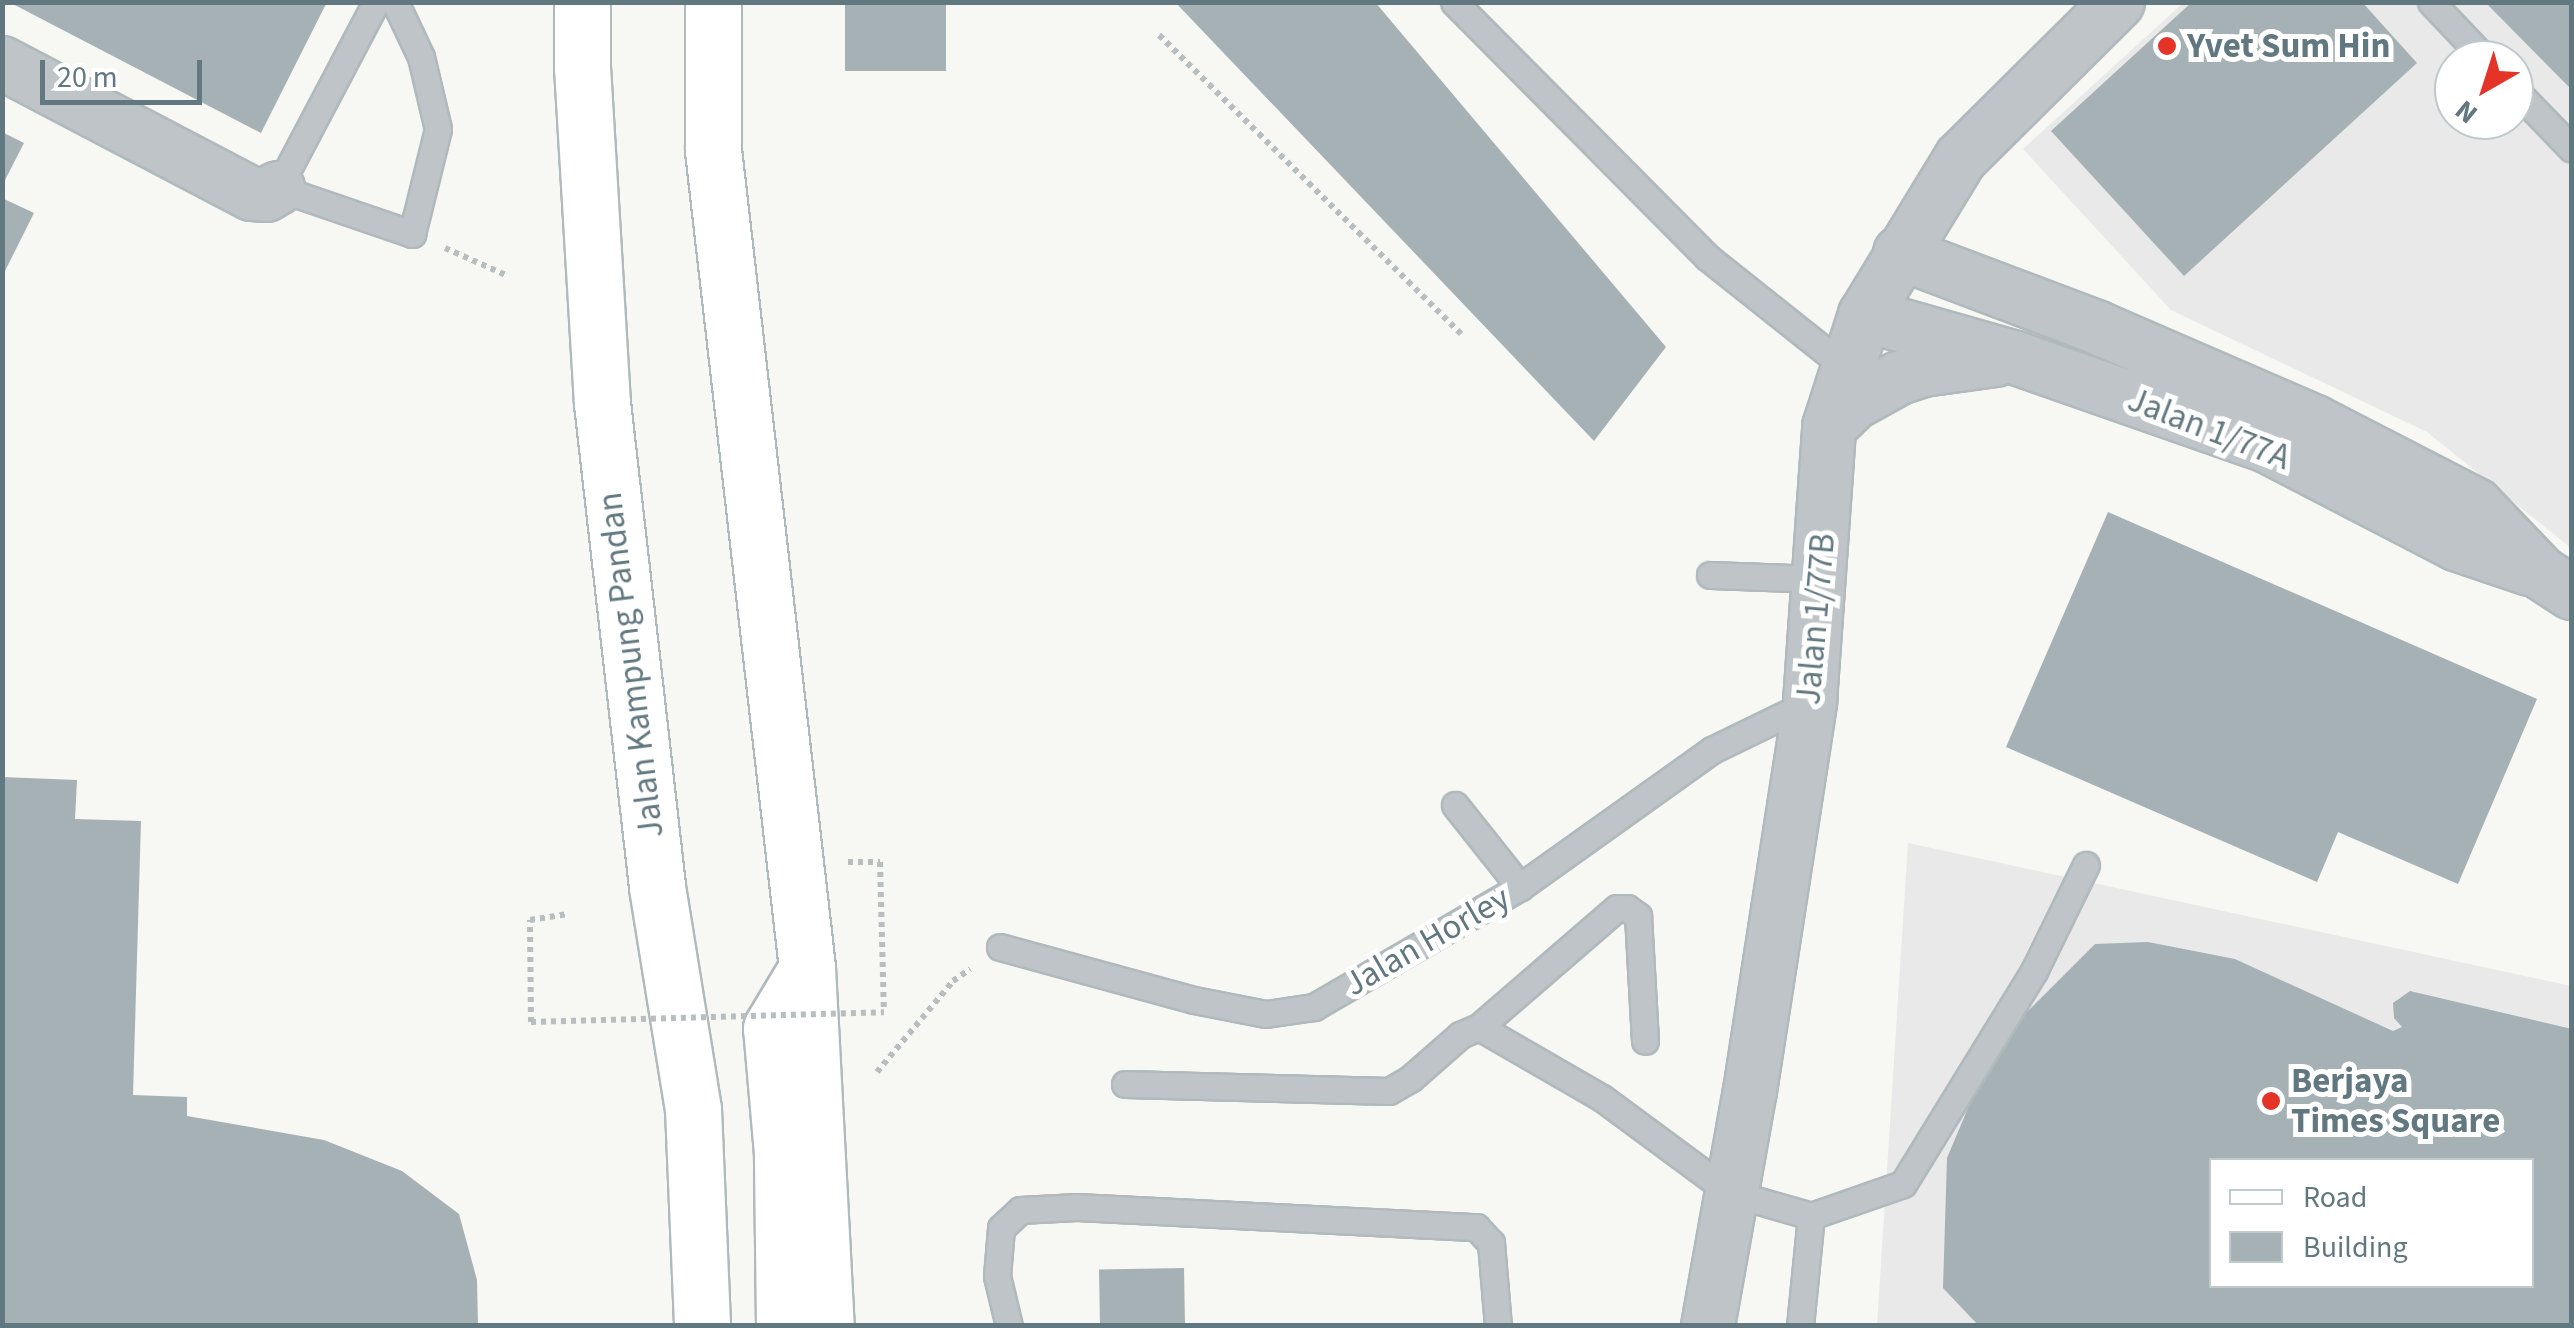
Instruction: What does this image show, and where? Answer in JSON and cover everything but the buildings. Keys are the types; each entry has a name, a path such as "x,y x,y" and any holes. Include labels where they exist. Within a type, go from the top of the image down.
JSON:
{"main road":[{"name":"Jalan Kampung Pandan","path":"582,2 582,67 602,402 652,849 693,1109 702,1326"},
{"path":"713,2 713,150 807,968 826,1326"},
{"path":"784,1326 782,1153 771,1028 807,968"},
{"path":"807,968 848,1028 862,1326"},
{"path":"693,1109 725,1326"},
{"path":"684,1326 695,1209"}],"street":[{"name":"Jalan 1/77B","path":"1708,1326 1810,702 1830,427 1865,315 1962,158 2118,2"},
{"path":"2,63 252,194 266,196 278,188"},
{"name":"Jalan 1/77A","path":"1900,253 2098,328 2315,422 2476,505 2556,583"},
{"name":"Jalan 1/77A","path":"1865,315 2016,358 2267,446 2456,544 2556,583"},
{"path":"1830,427 1854,403 1898,378 1923,370 2016,358"}],"lane":[{"path":"376,2 278,188 412,234 438,128 421,57 394,2"},
{"path":"1454,2 1707,257 1848,369"},
{"path":"2430,2 2467,40"},
{"path":"2534,111 2572,150"},
{"path":"1710,575 1820,579"},
{"name":"Jalan Horley","path":"1000,947 1194,1000 1266,1014 1314,1007 1520,887 1712,750 1810,702"},
{"path":"1455,805 1520,887"},
{"path":"1480,1028 1602,1098 1730,1193 1810,1216 1903,1184 2034,971 2086,866"},
{"path":"1125,1084 1389,1090 1400,1086 1460,1035 1480,1028 1617,908 1628,908 1638,916 1645,1041"},
{"path":"1009,1326 997,1276 1000,1228 1020,1210 1077,1207 1476,1227 1491,1243 1498,1326"},
{"path":"1800,1326 1810,1216"}],"path":[{"path":"1159,35 1461,334"},
{"path":"412,234 508,276"},
{"path":"567,914 530,920 531,1022 884,1012 880,862 842,862"},
{"path":"877,1072 953,981 1000,947"}],"shaded area":[{"path":"2183,3 2571,3 2571,548 2427,432 2171,310 2023,149"},
{"name":"Berjaya Times Square","path":"1908,843 2571,986 2571,1325 1877,1326"}],"place":[{"name":"Yvet Sum Hin","path":"2167,46"},
{"name":"Berjaya Times Square","path":"2271,1101"}]}
